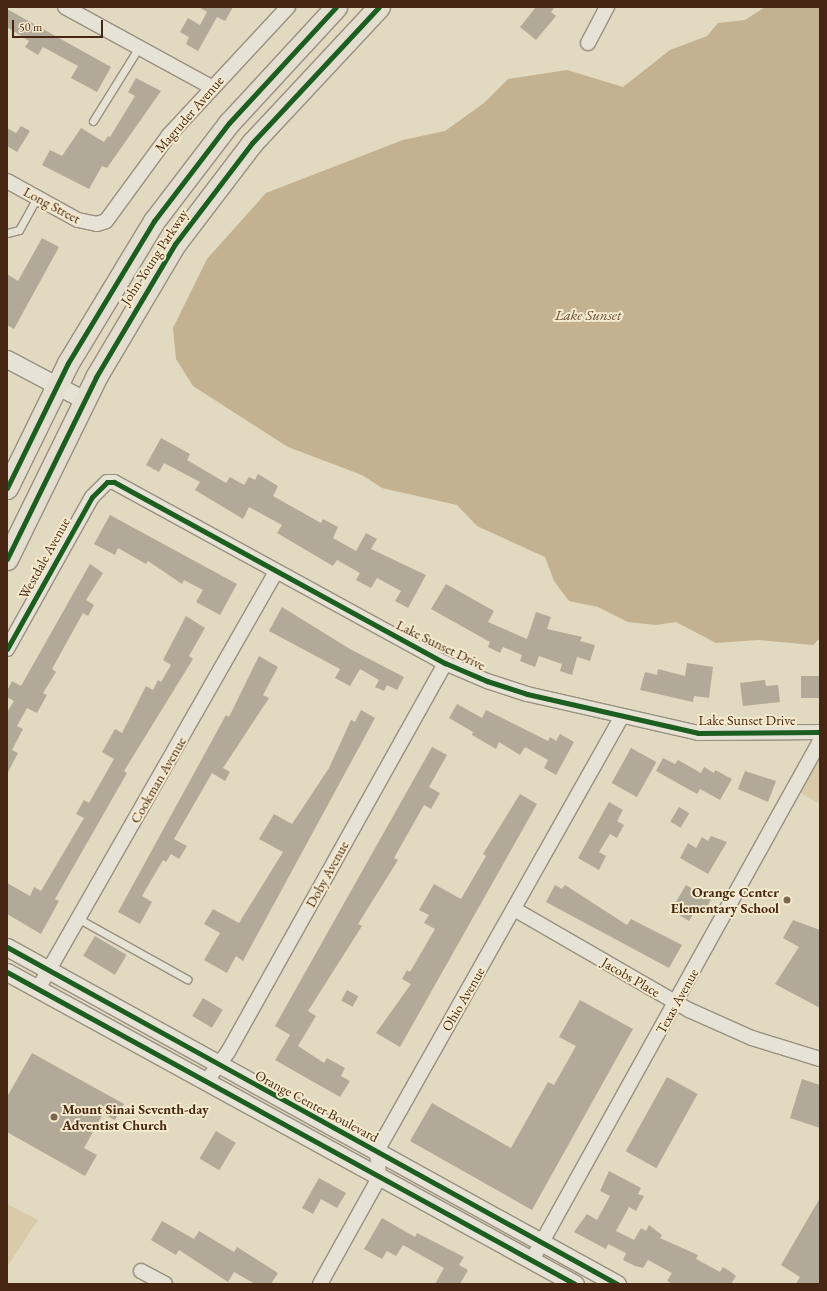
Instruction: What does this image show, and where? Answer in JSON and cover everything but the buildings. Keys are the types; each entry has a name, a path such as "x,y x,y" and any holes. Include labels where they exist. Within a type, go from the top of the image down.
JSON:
{"main road":[{"name":"John Young Parkway","path":"7,488 57,386 97,311 177,188 234,117 336,7"},
{"name":"John Young Parkway","path":"7,559 84,400 126,322 198,211 278,114 379,7"}],"street":[{"path":"65,7 211,87"},
{"name":"Magruder Avenue","path":"98,224 113,214 141,171 211,87 288,7"},
{"path":"588,43 607,7"},
{"name":"Long Street","path":"7,181 78,220 98,224"},
{"path":"7,359 84,400"},
{"name":"Lake Sunset Drive","path":"107,482 119,483 445,663 527,694 621,718 698,733 820,732"},
{"name":"Westdale Avenue","path":"7,649 92,497 107,482"},
{"name":"Cookman Avenue","path":"38,989 276,571"},
{"name":"Doby Avenue","path":"206,1082 445,663"},
{"name":"Ohio Avenue","path":"377,1151 621,718"},
{"name":"Texas Avenue","path":"532,1260 676,1003 820,741"},
{"name":"Jacobs Place","path":"514,909 676,1003 752,1038 820,1059"},
{"name":"Orange Center Boulevard","path":"7,947 217,1065 377,1151 617,1284"},
{"path":"7,972 379,1178 575,1284"},
{"path":"320,1284 379,1178 377,1151"},
{"path":"141,1271 164,1284"}],"lane":[{"path":"93,121 139,47"},
{"path":"7,233 19,230 37,198"},
{"path":"79,919 186,979"}],"shaded area":[{"path":"820,747 820,804 796,790"},
{"path":"7,1204 38,1220 7,1267"}],"water":[{"name":"Lake Sunset","path":"765,7 820,7 820,638 813,645 758,640 716,643 676,622 656,625 628,622 598,607 569,601 554,581 545,557 477,526 457,505 382,488 362,475 288,447 193,386 176,359 173,328 207,259 266,193 403,140 445,131 484,103 508,79 567,70 623,87 670,50 707,36 718,23 745,20"}],"cycle path":[{"path":"7,488 68,363 154,221 229,123 336,7"},
{"path":"7,559 96,377 175,244 252,143 379,7"},
{"path":"7,649 92,497 107,482 114,482 445,663 487,681 527,694 698,733 820,732"},
{"path":"7,947 617,1284"},
{"path":"7,972 575,1284"}],"place":[{"name":"Orange Center Elementary School","path":"787,900"},
{"name":"Mount Sinai Seventh-day Adventist Church","path":"54,1117"}]}
